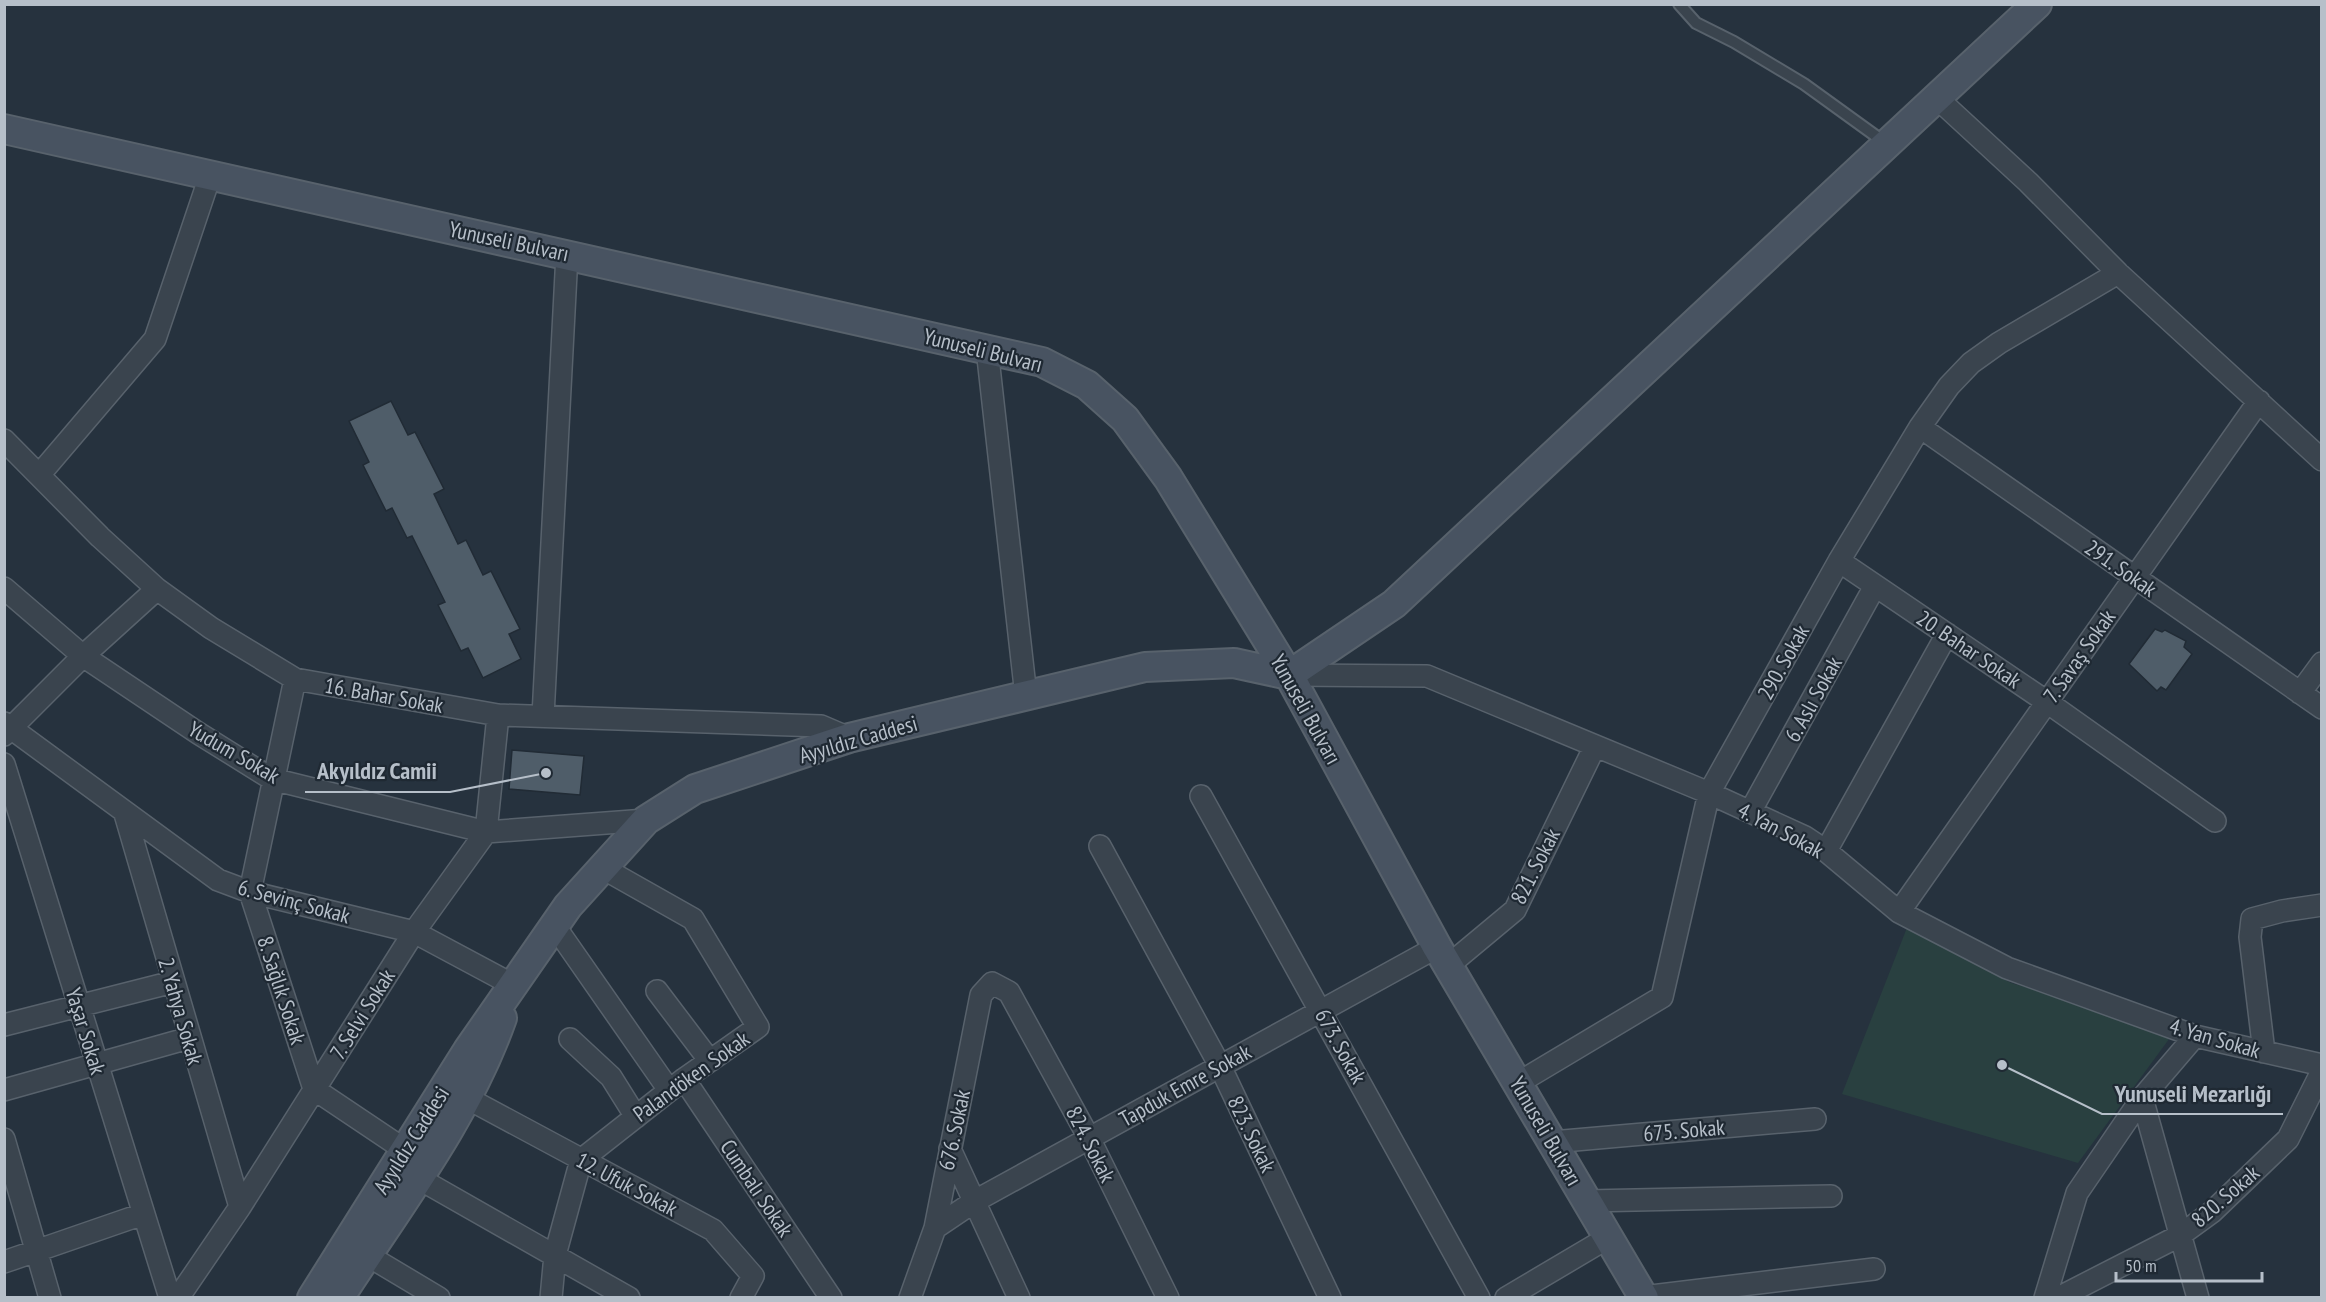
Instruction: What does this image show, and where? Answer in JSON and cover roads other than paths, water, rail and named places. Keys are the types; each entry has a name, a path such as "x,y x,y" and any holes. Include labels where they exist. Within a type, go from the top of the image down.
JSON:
{"main road":[{"path":"1289,675 1394,604 1938,99 2037,4"},
{"name":"Yunuseli Bulvarı","path":"4,129 1042,362 1087,386 1125,419 1168,478 1289,675 1443,956 1643,1297"},
{"name":"Ayyıldız Caddesi","path":"312,1298 468,1050 554,925 601,867 646,820 695,789 849,738 1145,667 1234,663 1289,675"},
{"name":"Ayyıldız Caddesi","path":"339,1298 418,1178 466,1098 489,1055 513,985"}],"street":[{"path":"1938,99 2028,182 2118,273 2322,460"},
{"path":"40,474 155,339 210,176"},
{"path":"543,716 567,254"},
{"name":"290. Sokak","path":"1518,1083 1662,997 1709,793 1839,561 1920,427 1949,386 1971,363 1999,343 2118,273"},
{"path":"987,350 1026,696"},
{"name":"7. Savaş Sokak","path":"1899,912 2259,401"},
{"name":"291. Sokak","path":"1920,427 2322,708"},
{"name":"16. Bahar Sokak","path":"4,440 100,537 157,589 211,628 295,679 498,715 821,726 849,738"},
{"name":"20. Bahar Sokak","path":"1839,561 2047,702 2215,821"},
{"name":"6. Aslı Sokak","path":"1750,812 1875,586"},
{"name":"Yudum Sokak","path":"4,588 83,656 198,733 272,779 486,832 646,820"},
{"path":"7,729 157,589"},
{"path":"1826,851 1947,633"},
{"path":"2300,693 2322,663"},
{"name":"4. Yan Sokak","path":"1289,675 1427,676 1709,793 1805,837 1826,851 1899,912 2007,968 2195,1036 2322,1065"},
{"name":"8. Sağlık Sokak","path":"295,679 272,779 250,892 314,1089"},
{"name":"7. Selvi Sokak","path":"178,1298 240,1207 414,932 486,832 498,715"},
{"name":"6. Sevinç Sokak","path":"7,729 218,880 250,892 414,932 513,985"},
{"name":"821. Sokak","path":"1443,956 1515,910 1595,746"},
{"name":"Yaşar Sokak","path":"4,764 170,1298"},
{"name":"673. Sokak","path":"1201,796 1322,1010 1479,1298"},
{"name":"2. Yahya Sokak","path":"125,814 240,1207"},
{"name":"823. Sokak","path":"1100,846 1220,1066 1330,1298"},
{"name":"Palandöken Sokak","path":"581,1161 677,1084 758,1027 693,919 601,867"},
{"path":"2264,1052 2250,937 2252,919 2282,911 2322,906"},
{"name":"Cumbalı Sokak","path":"554,925 677,1084 831,1298"},
{"name":"Tapduk Emre Sokak","path":"935,1228 975,1201 1322,1010 1443,956"},
{"path":"4,1025 173,982"},
{"name":"676. Sokak","path":"910,1298 935,1228 981,995 992,983 1010,992"},
{"path":"657,991 710,1061"},
{"name":"824. Sokak","path":"1010,992 1089,1138 1168,1298"},
{"path":"2045,1298 2077,1193 2142,1098 2195,1036"},
{"path":"4,1090 189,1038"},
{"path":"570,1039 611,1077 636,1117"},
{"name":"820. Sokak","path":"2058,1298 2179,1236 2212,1212 2288,1139 2322,1071"},
{"path":"314,1089 405,1150"},
{"name":"12. Ufuk Sokak","path":"466,1098 713,1230 753,1276 741,1298"},
{"path":"2142,1098 2198,1298"},
{"name":"675. Sokak","path":"1552,1142 1815,1119"},
{"path":"4,1139 50,1298"},
{"path":"950,1149 1019,1298"},
{"path":"551,1298 555,1256 581,1161"},
{"path":"418,1178 629,1298"},
{"path":"1587,1201 1830,1196"},
{"path":"4,1262 143,1214"},
{"path":"1506,1298 1609,1237"},
{"path":"367,1255 439,1298"},
{"path":"1643,1297 1874,1269"}],"lane":[{"path":"1679,4 1696,24 1734,42 1804,84 1887,144"}],"place":[{"name":"Akyıldız Camii","path":"546,773"},
{"name":"Yunuseli Mezarlığı","path":"2002,1065"}]}
